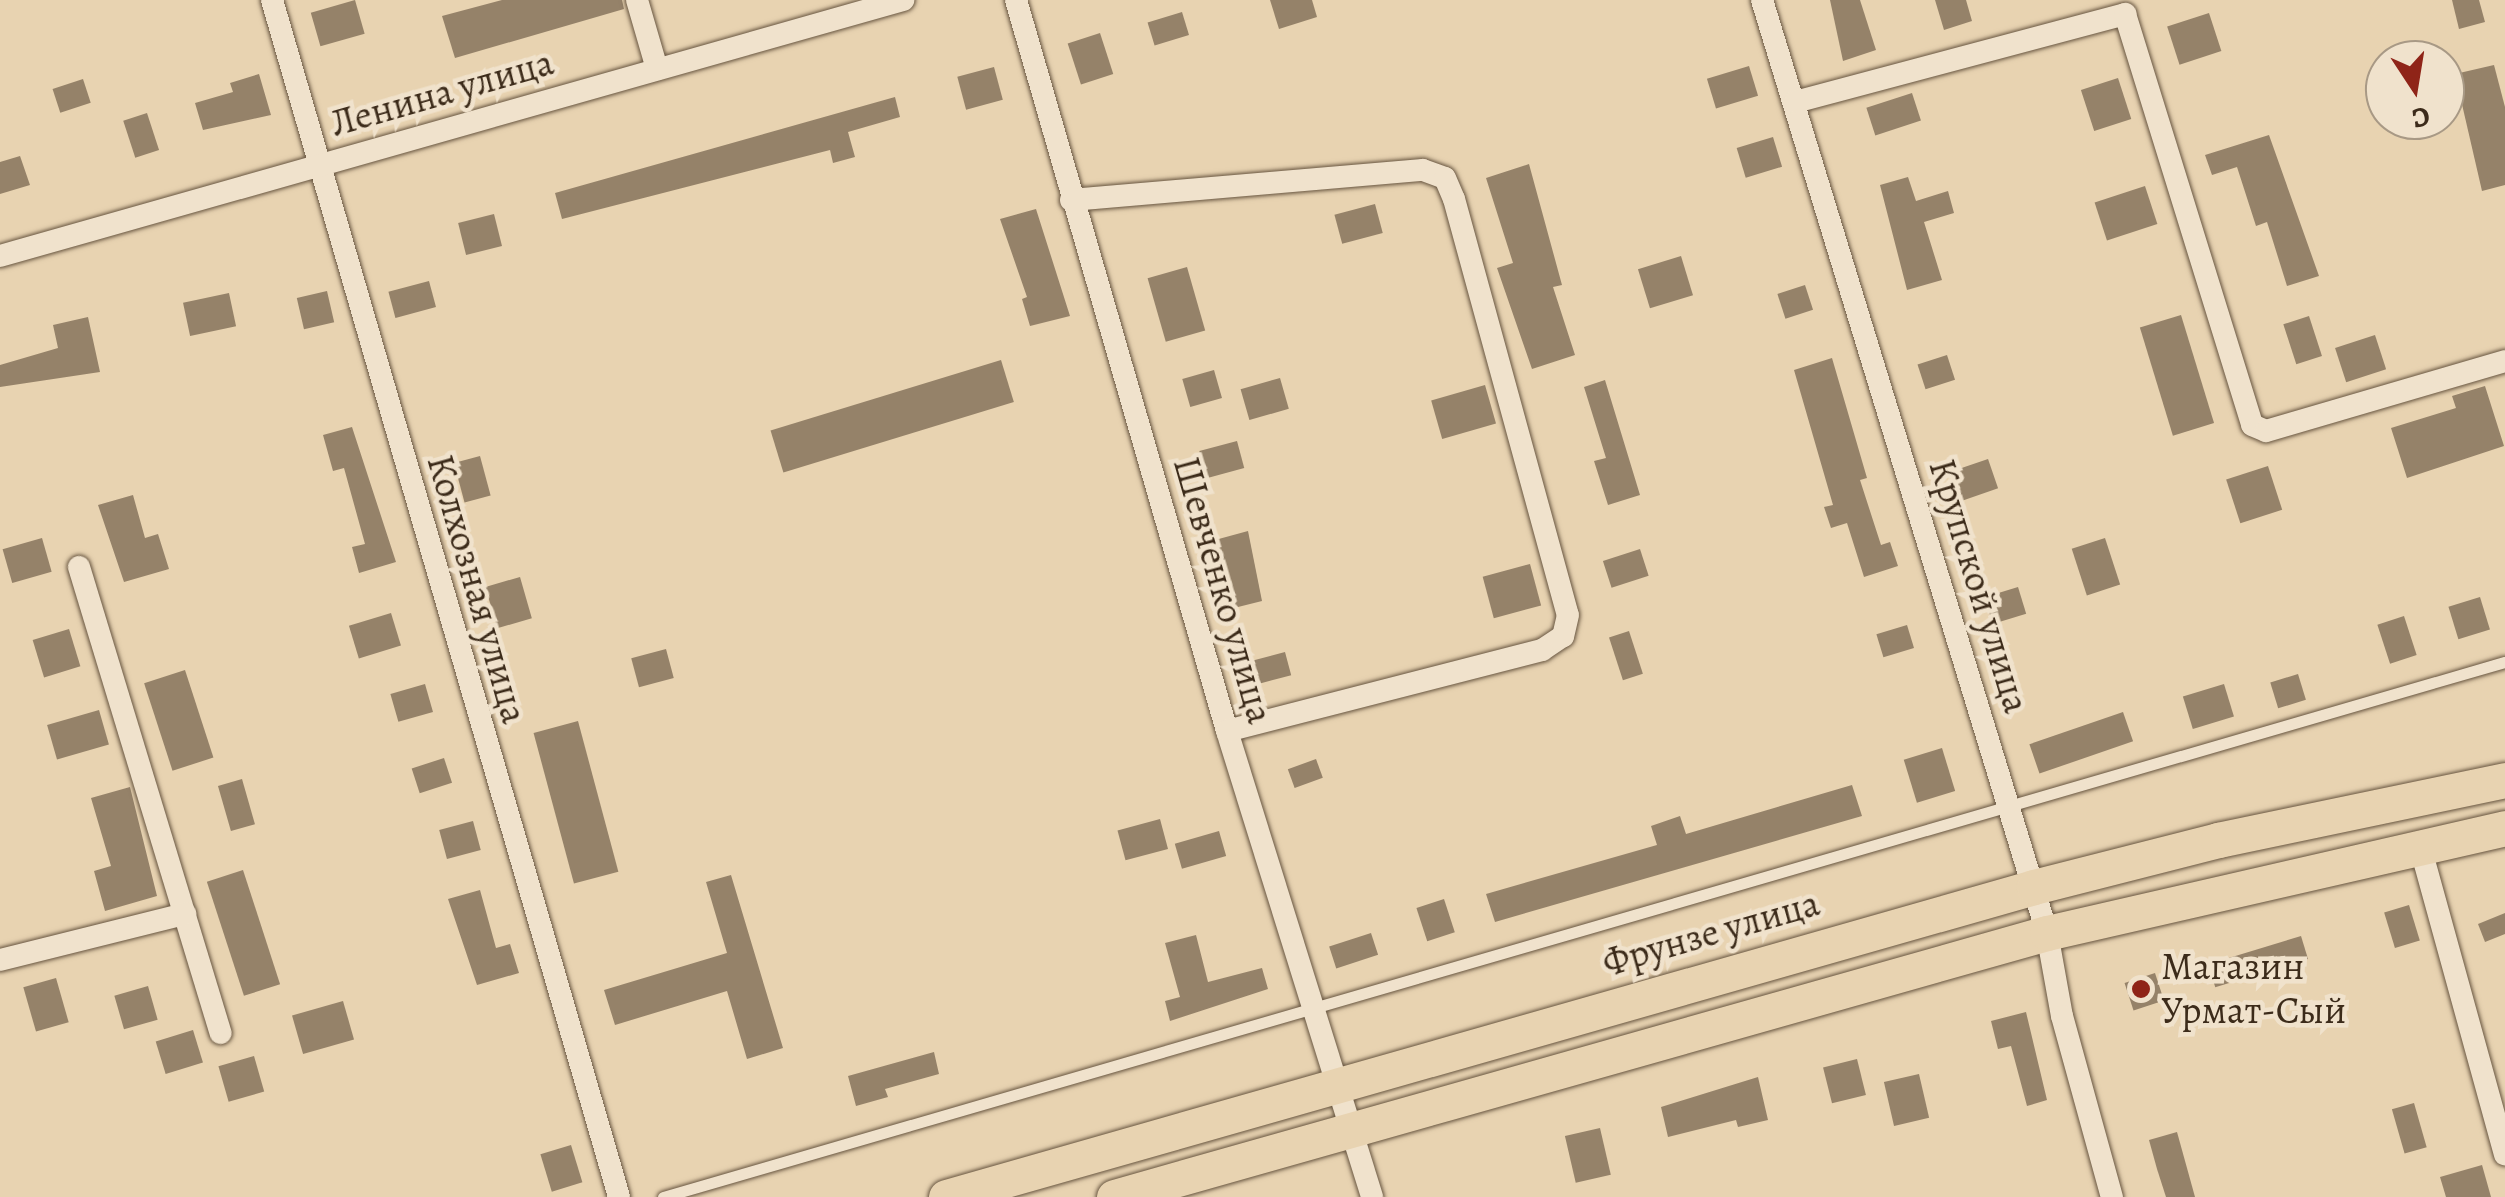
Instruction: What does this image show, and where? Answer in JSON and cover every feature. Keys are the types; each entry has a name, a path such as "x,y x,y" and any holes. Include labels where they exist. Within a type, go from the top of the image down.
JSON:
{"main road":[{"name":"Фрунзе улица","path":"946,1197 1339,1081 2034,888 2218,840 2505,780"},
{"path":"1114,1197 2047,934 2505,828"}],"street":[{"name":"Колхозная улица","path":"272,0 315,164 620,1197"},
{"path":"637,0 657,69"},
{"name":"Ленина улица","path":"0,256 903,0"},
{"name":"Шевченко улица","path":"1016,0 1227,731 1372,1197"},
{"name":"Крупской улица","path":"1762,0 2034,888 2062,1016 2112,1197"},
{"path":"1795,102 2125,14 2252,425 2266,431 2505,361"},
{"path":"1071,200 1423,170 1445,178 1454,199 1568,615 1563,636 1542,650 1227,731"},
{"path":"79,567 221,1033"},
{"path":"2420,846 2505,1155"},
{"path":"0,960 185,914"}],"lane":[{"path":"663,1197 2011,810 2505,662"}],"building":[{"path":"355,0 365,34 320,46 311,13"},
{"path":"502,0 622,0 624,9 455,58 442,16"},
{"path":"1270,0 1312,0 1317,17 1279,29"},
{"path":"1830,0 1860,0 1876,50 1843,61"},
{"path":"1935,0 1966,0 1972,21 1944,30"},
{"path":"2452,0 2479,0 2485,22 2459,29"},
{"path":"1182,12 1189,35 1155,45 1148,23"},
{"path":"2209,13 2221,51 2180,65 2167,27"},
{"path":"1100,33 1113,74 1081,84 1068,44"},
{"path":"2494,65 2505,107 2505,185 2482,191 2465,117 2465,72"},
{"path":"1749,66 1758,96 1716,109 1707,79"},
{"path":"994,67 1003,100 966,110 957,77"},
{"path":"259,74 271,115 203,130 195,103 233,92 230,83"},
{"path":"2118,78 2131,119 2094,131 2081,90"},
{"path":"83,79 91,103 60,113 53,89"},
{"path":"1912,93 1921,121 1875,135 1866,108"},
{"path":"895,97 900,117 848,132 855,157 833,163 830,150 562,219 555,193"},
{"path":"147,113 159,150 135,158 123,121"},
{"path":"2269,135 2319,276 2287,286 2267,222 2256,226 2237,167 2212,175 2205,155"},
{"path":"1773,137 1782,167 1746,178 1737,148"},
{"path":"20,156 30,185 0,194 0,162"},
{"path":"1529,164 1562,285 1553,287 1575,355 1532,369 1497,268 1513,263 1486,178"},
{"path":"1908,177 1916,201 1948,191 1954,213 1924,222 1942,280 1907,290 1880,185"},
{"path":"2145,186 2157,224 2107,240 2095,202"},
{"path":"1375,204 1383,233 1342,244 1334,215"},
{"path":"1036,209 1070,316 1030,326 1022,299 1027,297 1000,219"},
{"path":"494,214 502,246 466,255 458,223"},
{"path":"1681,256 1693,295 1650,308 1638,269"},
{"path":"1187,267 1205,330 1166,342 1148,278"},
{"path":"429,281 436,307 395,318 388,292"},
{"path":"1805,285 1813,310 1785,319 1777,294"},
{"path":"327,291 334,322 304,329 297,298"},
{"path":"229,293 236,326 190,336 183,303"},
{"path":"2181,315 2214,423 2173,436 2140,328"},
{"path":"2309,316 2322,356 2296,364 2283,324"},
{"path":"88,317 100,372 0,387 0,365 58,348 53,325"},
{"path":"2375,335 2386,369 2346,382 2335,348"},
{"path":"1947,355 1955,380 1926,389 1918,365"},
{"path":"1832,358 1867,478 1860,480 1881,545 1890,542 1898,566 1864,577 1847,523 1831,528 1824,507 1833,505 1794,370"},
{"path":"1001,360 1014,402 783,473 771,430"},
{"path":"1214,370 1222,398 1190,407 1182,379"},
{"path":"1280,378 1289,409 1249,420 1241,389"},
{"path":"1605,380 1640,495 1608,505 1594,461 1606,458 1584,387"},
{"path":"1485,385 1496,423 1442,439 1431,400"},
{"path":"2485,386 2504,446 2407,478 2391,428 2456,408 2452,396"},
{"path":"352,427 396,562 359,573 352,547 365,544 344,468 333,471 323,435"},
{"path":"1237,441 1244,468 1207,478 1199,451"},
{"path":"480,456 491,496 465,503 454,463"},
{"path":"1988,459 1998,488 1962,501 1952,471"},
{"path":"2268,466 2282,510 2240,523 2226,480"},
{"path":"133,495 145,538 158,534 169,569 124,582 98,505"},
{"path":"1248,531 1262,601 1234,608 1215,540"},
{"path":"42,538 52,572 12,583 3,549"},
{"path":"2105,538 2120,585 2087,595 2072,549"},
{"path":"1640,549 1649,576 1612,588 1603,561"},
{"path":"1530,564 1541,606 1494,618 1483,577"},
{"path":"520,577 532,618 497,628 485,587"},
{"path":"2018,587 2026,614 1993,624 1985,597"},
{"path":"2480,597 2490,630 2458,639 2448,607"},
{"path":"391,613 401,646 359,658 349,626"},
{"path":"2404,616 2417,655 2390,664 2377,625"},
{"path":"1907,625 1914,648 1883,657 1876,634"},
{"path":"69,629 80,666 44,677 33,640"},
{"path":"1629,631 1643,674 1623,680 1609,637"},
{"path":"666,649 674,678 639,687 631,658"},
{"path":"1285,652 1291,675 1252,686 1245,663"},
{"path":"185,670 213,757 173,771 144,683"},
{"path":"2298,674 2306,700 2278,708 2270,682"},
{"path":"425,684 433,712 398,722 390,694"},
{"path":"2224,684 2234,717 2193,729 2183,697"},
{"path":"99,710 109,745 57,759 47,725"},
{"path":"2123,712 2133,741 2039,774 2029,744"},
{"path":"578,721 618,872 574,884 534,733"},
{"path":"1942,748 1955,791 1917,803 1904,760"},
{"path":"444,758 452,783 420,793 412,769"},
{"path":"1316,759 1323,778 1295,788 1288,769"},
{"path":"242,779 255,824 231,831 218,786"},
{"path":"1852,785 1862,816 1495,922 1486,894 1657,845 1651,826 1680,816 1686,834"},
{"path":"130,787 157,896 105,911 94,871 111,866 91,798"},
{"path":"1160,819 1168,849 1126,860 1117,830"},
{"path":"473,821 481,850 447,859 439,830"},
{"path":"1219,831 1226,856 1182,869 1175,844"},
{"path":"243,870 280,984 244,996 207,882"},
{"path":"731,875 783,1048 747,1059 727,991 615,1025 604,990 727,953 706,882"},
{"path":"480,890 496,948 510,944 519,973 477,985 448,899"},
{"path":"1444,899 1455,932 1427,941 1416,908"},
{"path":"2409,905 2420,940 2395,948 2384,913"},
{"path":"2505,913 2505,934 2485,942 2478,924"},
{"path":"1371,933 1378,955 1336,968 1329,947"},
{"path":"1196,935 1208,982 1262,968 1268,989 1170,1021 1165,1001 1180,997 1165,943"},
{"path":"2301,936 2308,959 2215,987 2208,964"},
{"path":"2155,973 2164,1001 2134,1010 2125,983"},
{"path":"56,978 69,1022 36,1032 23,987"},
{"path":"148,986 158,1020 124,1029 114,996"},
{"path":"343,1001 354,1039 303,1054 292,1016"},
{"path":"2026,1012 2047,1100 2027,1106 2011,1046 1998,1049 1991,1021"},
{"path":"193,1030 203,1063 166,1074 156,1041"},
{"path":"934,1052 939,1074 885,1089 888,1097 856,1106 848,1076"},
{"path":"254,1056 264,1092 229,1102 218,1066"},
{"path":"1857,1059 1866,1095 1832,1103 1823,1067"},
{"path":"1919,1074 1929,1118 1894,1126 1884,1082"},
{"path":"1758,1077 1768,1120 1738,1127 1736,1120 1668,1137 1661,1107"},
{"path":"2414,1103 2427,1147 2405,1154 2392,1109"},
{"path":"1600,1128 1611,1175 1576,1183 1565,1136"},
{"path":"2177,1132 2195,1197 2166,1197 2157,1169 2149,1140"},
{"path":"571,1145 582,1182 552,1192 540,1154"},
{"path":"2482,1165 2491,1197 2446,1197 2440,1177"}],"place":[{"name":"Магазин Урмат-Сый","path":"2141,989"}]}
